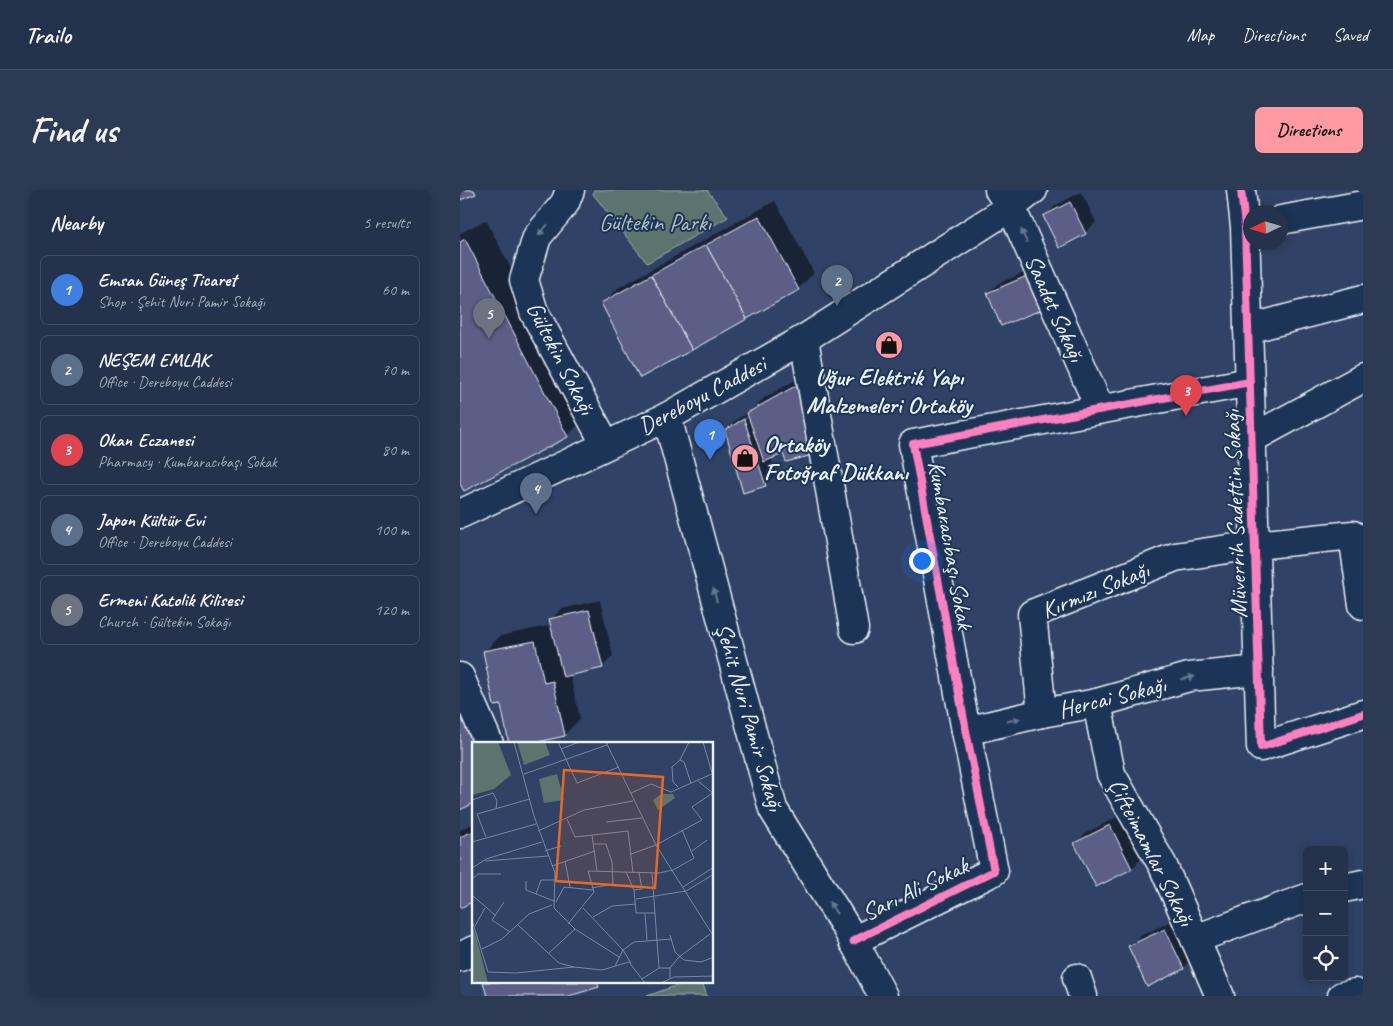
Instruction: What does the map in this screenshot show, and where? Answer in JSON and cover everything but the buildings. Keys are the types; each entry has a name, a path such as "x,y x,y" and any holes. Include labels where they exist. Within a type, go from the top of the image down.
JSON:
{"street":[{"name":"Gültekin Sokağı","path":"570,190 565,203 537,237 524,280 534,312 606,445"},
{"name":"Dereboyu Caddesi","path":"460,514 667,417 804,340 1005,199 1034,190"},
{"name":"Müverrih Sadettin Sokağı","path":"1241,190 1244,205"},
{"name":"Saadet Sokağı","path":"1005,199 1100,409"},
{"path":"1288,219 1363,205"},
{"name":"Müverrih Sadettin Sokağı","path":"1248,250 1248,329 1261,747 1363,714"},
{"path":"1248,329 1363,299"},
{"path":"804,340 854,630"},
{"path":"1251,439 1363,378"},
{"name":"Kumbaracıbaşı Sokak","path":"994,871 913,444 1250,382"},
{"name":"Şehit Nuri Pamir Sokağı","path":"667,417 773,809 853,941 883,996"},
{"path":"1255,545 1353,536 1363,605"},
{"name":"Kırmızı Sokağı","path":"1042,713 1032,614 1176,558 1255,545"},
{"name":"Hercai Sokağı","path":"966,731 1042,713 1097,703 1189,677 1259,670"},
{"path":"460,677 488,742"},
{"name":"Çifteimamlar Sokağı","path":"1097,703 1111,774 1164,866 1220,996"},
{"name":"Sarı Ali Sokak","path":"853,941 994,871"},
{"path":"1348,887 1363,884"},
{"path":"1195,939 1303,899"},
{"path":"460,957 472,951"}],"green space":[{"name":"Gültekin Parkı","path":"594,190 707,190 728,217 647,263 593,194"},
{"path":"681,984 703,984 707,996 647,996"}],"cycle path":[{"path":"1241,190 1245,227 1261,747 1363,714"},
{"path":"853,941 994,871 913,444 1250,382"}],"place":[{"name":"NEŞEM EMLAK","path":"837,306"},
{"name":"Ermeni Katolik Kilisesi","path":"489,339"},
{"name":"Uğur Elektrik Yapı Malzemeleri Ortaköy","path":"889,345"},
{"name":"Okan Eczanesi","path":"1186,416"},
{"name":"Ortaköy Fotoğraf Dükkanı","path":"745,458"},
{"name":"Emsan Güneş Ticaret","path":"710,460"},
{"name":"Japon Kültür Evi","path":"536,514"}]}
